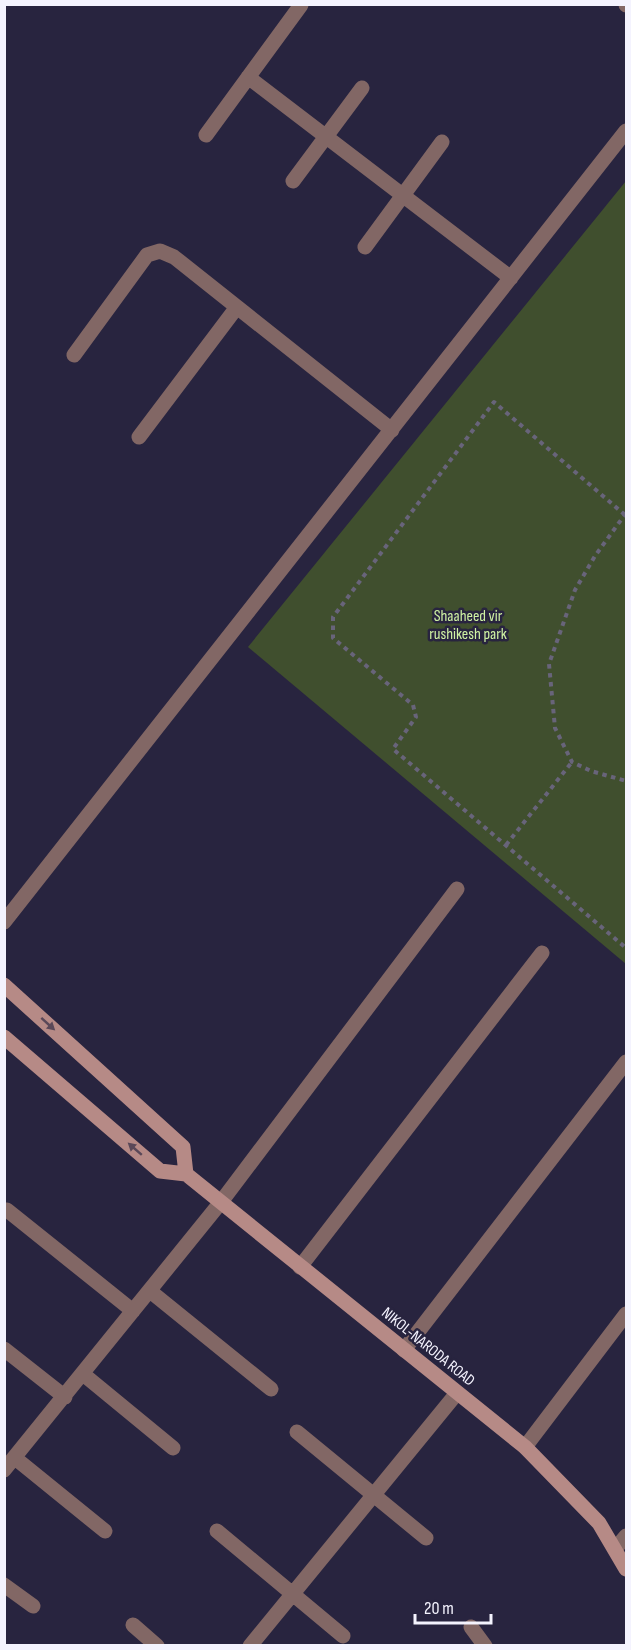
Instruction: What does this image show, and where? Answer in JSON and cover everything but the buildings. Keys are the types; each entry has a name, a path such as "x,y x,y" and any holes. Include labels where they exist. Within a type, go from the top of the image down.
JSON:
{"main road":[{"path":"4,985 183,1147 186,1174"},
{"name":"NIKOL-NARODA ROAD","path":"4,1037 160,1171 186,1174 525,1447 599,1523 627,1569"}],"street":[{"path":"206,135 301,5"},
{"path":"248,77 511,278"},
{"path":"293,181 362,88"},
{"path":"4,922 627,131"},
{"path":"365,247 442,142"},
{"path":"74,355 147,255 160,251 174,257 392,429"},
{"path":"139,436 237,307"},
{"path":"4,1470 221,1202 457,889"},
{"path":"300,1267 542,954"},
{"path":"404,1350 627,1062"},
{"path":"6,1210 133,1311"},
{"path":"150,1291 271,1389"},
{"path":"525,1447 627,1314"},
{"path":"4,1349 64,1396"},
{"path":"82,1374 173,1448"},
{"path":"250,1646 457,1393"},
{"path":"297,1432 426,1538"},
{"path":"15,1458 105,1531"},
{"path":"217,1531 343,1636"},
{"path":"615,1549 627,1536"},
{"path":"4,1585 33,1606"},
{"path":"133,1625 157,1646"},
{"path":"471,1627 485,1646"}],"path":[{"path":"627,781 591,771 572,762 555,728 549,664 575,590 595,556 626,514 494,402 333,617 333,638 413,705 416,717 393,748 627,948"},
{"path":"506,845 572,762"}],"green space":[{"name":"Shaaheed vir rushikesh park","path":"626,181 626,964 248,647"}]}
